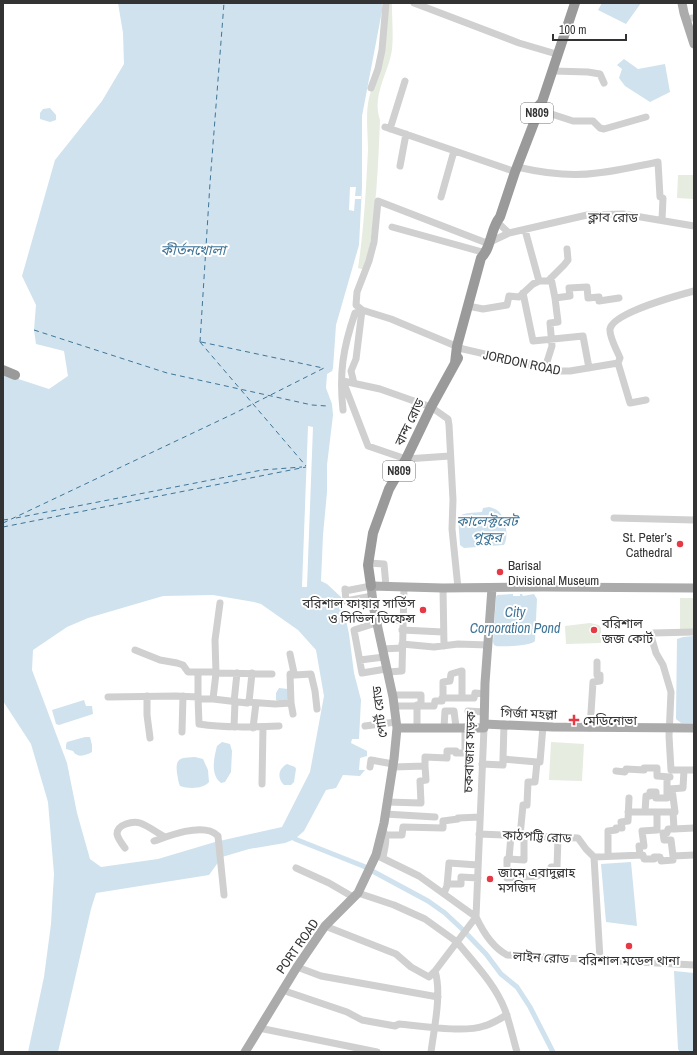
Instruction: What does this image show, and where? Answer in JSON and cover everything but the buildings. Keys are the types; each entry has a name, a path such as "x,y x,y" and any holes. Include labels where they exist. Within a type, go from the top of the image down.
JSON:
{"highway":[{"name":"বান্দ রোড","path":"460,348 481,258 486,253 496,221 500,217 514,169 537,115 537,100 569,3"},
{"name":"বান্দ রোড","path":"536,109 542,102 575,3"},
{"name":"বান্দ রোড","path":"371,591 368,563 373,533 389,488 406,459 431,407 455,363 487,259 486,253"},
{"path":"3,370 15,375"}],"main road":[{"path":"683,4 693,20"},
{"path":"683,4 684,13 694,44"},
{"path":"371,591 386,586 443,588 694,588"},
{"name":"চকবাজার সড়ক","path":"484,726 492,588"},
{"name":"পোর্ট রোড","path":"371,591 397,725 384,831 378,858"},
{"name":"গির্জা মহল্লা","path":"397,725 416,727 460,727 504,724 590,728 694,728"},
{"name":"PORT ROAD","path":"245,1052 282,990 325,926 355,895 378,858"}],"street":[{"path":"371,88 378,69 382,50 386,3"},
{"path":"414,3 519,43 553,53"},
{"path":"553,71 588,72 600,74 604,83"},
{"path":"405,81 387,128 454,151 514,169 543,173 596,174 658,162 660,197 663,198 662,220"},
{"path":"536,109 573,121 593,121 600,128 604,129 646,117"},
{"path":"400,166 406,134"},
{"path":"441,197 454,151"},
{"path":"362,311 356,305 357,292 369,261 372,248 378,201 484,242 490,242"},
{"name":"ক্লাব রোড","path":"490,242 509,233 587,215 623,214 694,226"},
{"path":"496,221 509,233"},
{"path":"392,227 486,253"},
{"path":"525,230 539,281"},
{"path":"473,307 483,309 507,305 509,296 518,297 532,284 539,281 548,280 568,260 567,248"},
{"path":"545,368 552,346 550,323 558,322 551,278"},
{"path":"555,298 570,296 569,288 587,287 588,298 599,297 599,301 619,298"},
{"path":"646,400 630,403 618,363 620,358 610,334 610,327 614,322 647,305 694,291"},
{"path":"523,293 532,340 551,340 583,336 589,368"},
{"path":"343,410 342,369 348,334 355,313 362,311"},
{"path":"354,383 351,371 356,360 362,311"},
{"name":"JORDON ROAD","path":"362,311 391,319 460,348 545,368 556,372 618,363"},
{"path":"342,381 380,389 431,407 448,419 450,425 450,456 453,500 452,529 458,588"},
{"path":"342,381 368,446 406,459 450,456"},
{"path":"614,518 694,520"},
{"path":"368,563 384,564 386,586"},
{"path":"403,620 376,622 354,630 362,673 402,671 404,587"},
{"path":"443,588 444,646"},
{"path":"345,590 371,591 346,601 345,590"},
{"path":"213,699 216,673 215,640 220,603"},
{"path":"402,630 443,632"},
{"path":"616,771 625,772 626,769 644,770 644,768 657,768 657,776 671,777 671,692 663,665 656,653 651,636 653,633 694,632"},
{"path":"360,660 402,646 434,647 458,644 488,645"},
{"path":"135,650 160,660 177,663 183,666 188,672 272,674"},
{"path":"290,654 295,676 311,674 317,709"},
{"path":"590,728 593,682 600,681 600,676 597,675 597,662"},
{"path":"450,711 443,682 450,681 451,674 461,671 462,698"},
{"path":"198,672 199,724 253,728 279,726"},
{"path":"234,727 237,673"},
{"path":"252,673 253,728"},
{"path":"293,714 290,674 294,673"},
{"path":"394,706 434,706 435,701 442,701 446,698 474,698 475,693 485,694"},
{"path":"392,694 421,695 416,727"},
{"path":"147,696 147,715 150,738"},
{"path":"108,697 183,696 247,703 291,703"},
{"path":"182,732 183,696"},
{"path":"387,802 421,803 420,781 426,780 424,766 425,758 447,758 447,751 465,753 460,727 454,711 445,711 444,727"},
{"path":"468,711 484,712"},
{"path":"482,764 503,765 504,724"},
{"path":"365,726 397,725"},
{"name":"চকবাজার সড়ক","path":"476,917 484,726"},
{"path":"509,859 524,860 522,836 523,805 527,805 528,782 535,782 537,762 540,762 543,726"},
{"path":"262,784 263,727"},
{"path":"503,759 537,762"},
{"path":"370,767 370,760 393,766 424,766"},
{"path":"672,770 694,770"},
{"path":"670,789 683,788 684,770"},
{"path":"667,777 675,812 673,812 674,828"},
{"path":"645,812 646,796 650,796 650,792 656,792 656,798 667,798 670,789"},
{"path":"608,856 608,831 616,830 616,828 622,828 621,822 628,821 629,798"},
{"path":"628,812 673,812"},
{"path":"640,855 639,846 644,846 642,831 657,830 656,812"},
{"path":"385,814 435,817"},
{"path":"384,831 402,835 404,827 443,828 443,821 458,818 480,817"},
{"path":"125,848 117,835 118,830 121,826 136,822 165,838"},
{"path":"600,959 594,856 643,855 644,859 654,859 654,857 660,857 661,861 673,860 671,840 664,840 663,833 667,833 668,829 674,828 694,828"},
{"path":"154,841 185,832 198,830 209,831 218,836 224,895"},
{"name":"কাঠপট্টি রোড","path":"479,834 578,838 594,856"},
{"path":"511,835 509,859 507,859 507,878 537,876 551,867 557,867 558,838"},
{"path":"673,856 694,855"},
{"name":"লাইন রোড","path":"378,858 419,876 476,917 490,940 499,950 507,955 694,965"},
{"path":"444,894 447,884 449,863 478,865"},
{"path":"296,868 355,895 394,905 425,919 457,942 482,971 497,994 507,1015 517,1052"},
{"path":"447,884 461,884 461,877 478,878"},
{"path":"325,926 396,954 411,968 429,977 476,917"},
{"path":"297,967 321,976 438,997"},
{"path":"430,1052 438,997 435,971"},
{"path":"282,990 347,1012 362,1020 395,1026 399,1024 474,1028 483,1027 507,1015"},
{"path":"259,1028 377,1052"}],"shaded area":[{"path":"387,3 392,3 393,32 391,55 381,87 378,103 380,120 376,196 372,233 365,270 358,268 363,224 368,150 367,115 369,97 376,81"},
{"path":"678,175 694,175 694,199 677,198"},
{"path":"680,598 694,598 694,629 680,630"},
{"path":"590,623 599,625 601,628 601,643 566,644 565,626"},
{"path":"551,742 584,744 582,781 549,780"}],"water":[{"name":"কীর্তনখোলা","path":"118,3 382,3 382,11 362,116 362,187 359,245 336,325 333,368 332,371 327,374 326,388 332,404 333,415 327,465 327,492 321,581 327,584 341,597 349,634 354,673 361,700 359,739 352,739 351,743 367,751 367,756 360,758 359,770 365,770 360,776 343,775 336,788 326,790 304,831 295,839 285,843 249,849 222,857 209,875 96,893 58,1052 28,1052 44,977 51,924 54,874 48,802 31,744 3,701 3,374 49,389 68,376 64,351 36,344 34,330 36,305 22,276 55,160 102,101 124,64 123,33","holes":["213,595 261,604 298,630 316,650 324,696 310,772 282,827 215,842 158,859 101,867 90,859 77,813 67,763 32,670 33,650 67,627 88,618 163,596"]},
{"path":"602,3 641,3 626,24 598,10"},
{"path":"624,59 638,69 665,64 670,92 650,102 625,86 619,78 622,69 617,65"},
{"path":"50,108 56,115 56,120 50,122 40,119 40,113 43,109"},
{"name":"কালেক্টরেট পুকুর","path":"489,507 497,510 505,522 506,541 504,545 464,548 460,545 458,517 466,513 482,512 483,508"},
{"name":"City Corporation Pond","path":"513,594 513,596 520,596 520,594 522,594 523,596 534,594 537,599 535,641 533,643 523,645 496,646 493,642 496,597 497,595"},
{"path":"694,636 694,723 681,723 676,719 677,639"},
{"path":"279,688 288,689 288,699 283,702 276,700 276,693"},
{"path":"84,700 86,706 92,706 93,714 59,725 56,724 52,710"},
{"path":"90,737 92,752 84,755 77,755 73,751 66,749 67,742"},
{"path":"222,742 230,744 232,751 231,772 225,782 221,783 215,775 214,766 217,746"},
{"path":"195,757 203,759 208,770 209,782 196,788 180,786 177,773 178,761 183,758"},
{"path":"287,764 295,767 296,769 294,782 291,785 284,785 280,779 280,771"},
{"path":"631,862 637,926 606,922 601,864"},
{"path":"674,971 694,973 694,1052 680,1052 678,1049"}],"pier":[{"path":"350,187 356,187 355,196 361,196 361,199 355,199 354,211 349,210"},
{"path":"308,426 313,427 307,587 302,587"}],"waterway":[{"path":"295,839 363,866 428,901 445,913 486,954 501,974 517,987 530,1007 553,1052"}],"ferry route":[{"path":"200,342 210,183 224,3"},
{"path":"34,330 167,373 312,405 327,406"},
{"path":"200,342 306,466"},
{"path":"201,342 323,368"},
{"path":"3,523 233,414 324,368"},
{"path":"16,518 262,470 302,467"},
{"path":"3,527 306,467"},
{"path":"3,520 10,519"}],"place":[{"name":"St. Peter’s Cathedral","path":"680,544"},
{"name":"Barisal Divisional Museum","path":"500,572"},
{"name":"বরিশাল ফায়ার সার্ভিস ও সিভিল ডিফেন্স","path":"423,610"},
{"name":"বরিশাল জজ কোর্ট","path":"594,630"},
{"name":"মেডিনোভা","path":"574,720"},
{"name":"জামে এবাদুল্লাহ মসজিদ","path":"490,879"},
{"name":"বরিশাল মডেল থানা","path":"629,946"}]}
